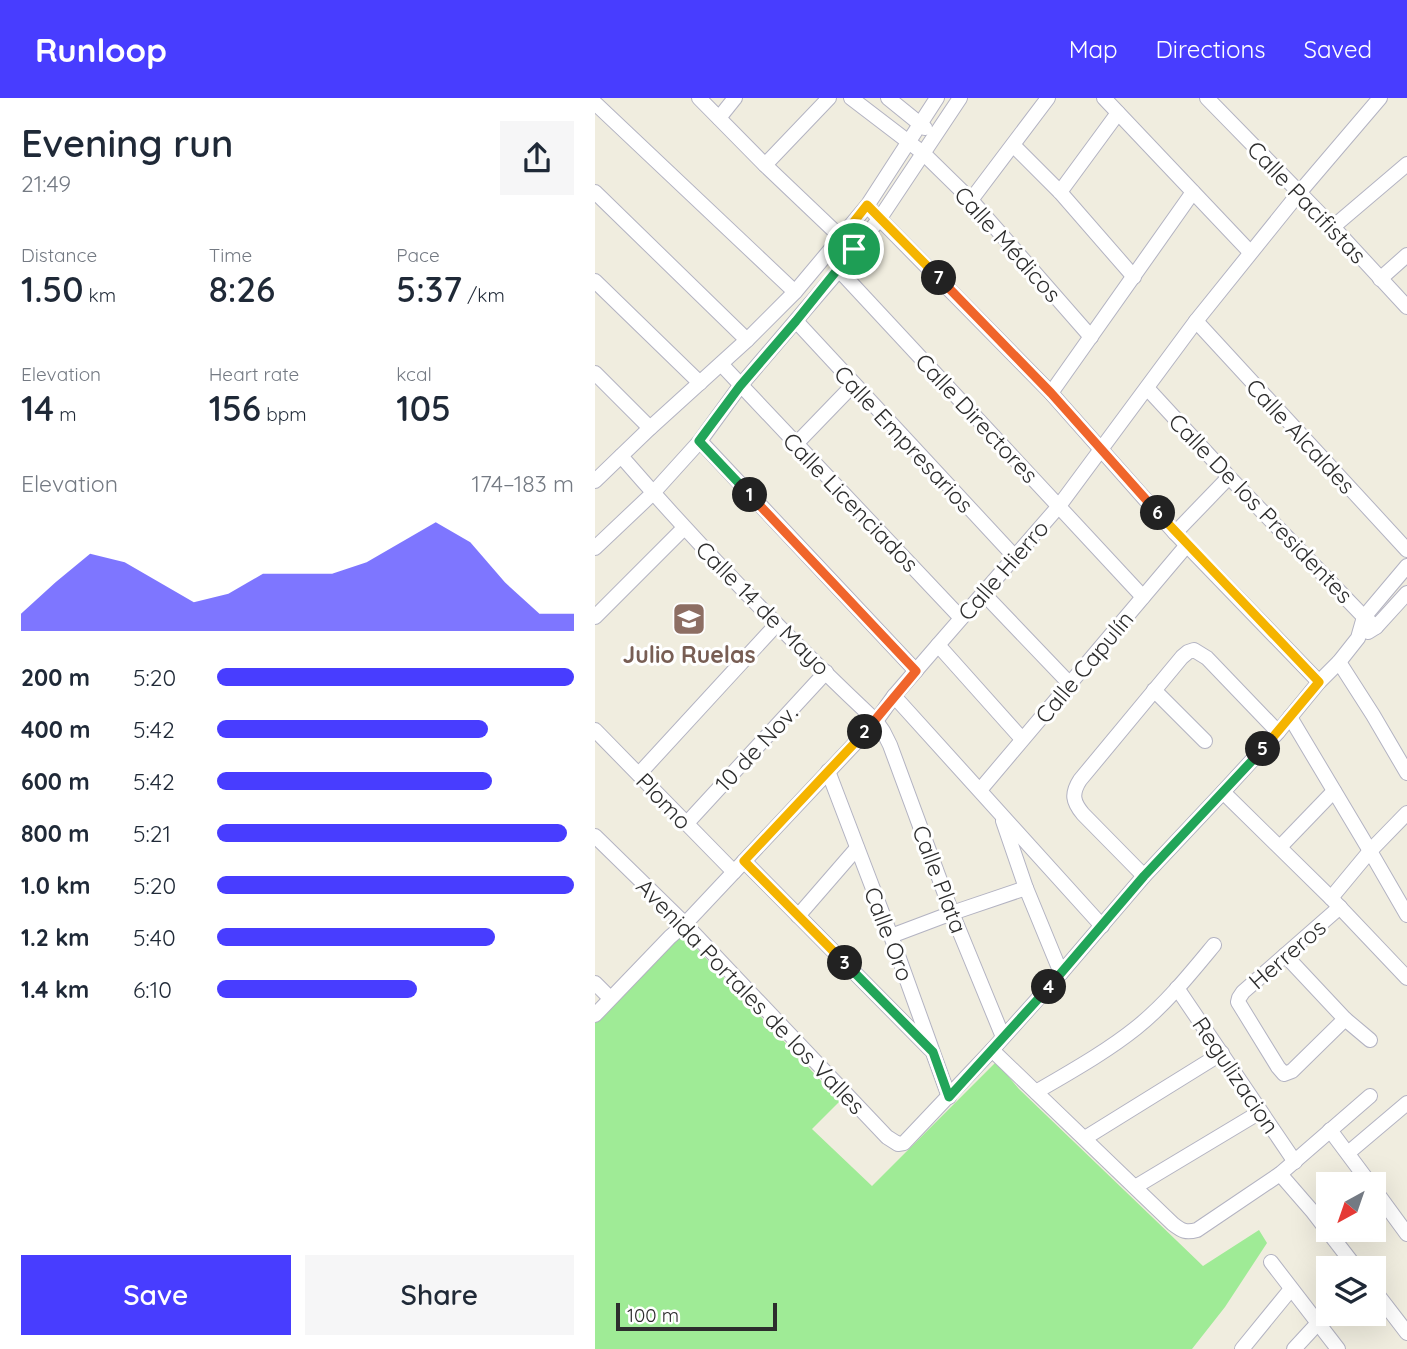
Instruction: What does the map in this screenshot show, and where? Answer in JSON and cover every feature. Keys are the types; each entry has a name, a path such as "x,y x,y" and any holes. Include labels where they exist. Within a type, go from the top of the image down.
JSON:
{"street":[{"path":"699,98 854,249"},
{"path":"719,118 736,98"},
{"path":"765,165 829,98"},
{"name":"Calle Médicos","path":"851,98 923,153 971,200 1091,337"},
{"path":"888,98 934,135"},
{"path":"596,477 747,340 795,292 867,205 937,98"},
{"path":"595,548 653,493 699,441 740,386 839,270 880,218 960,98"},
{"path":"971,200 1048,98"},
{"path":"1104,98 1250,252"},
{"name":"Calle Pacifistas","path":"1207,98 1407,307"},
{"name":"Calle Hierro","path":"595,1015 685,924 876,721 894,696 1059,506 1250,252 1380,98"},
{"path":"595,103 795,292"},
{"path":"1060,192 1118,113"},
{"path":"1013,145 1060,192 1134,278"},
{"path":"1333,227 1407,164"},
{"path":"595,192 747,340"},
{"path":"1051,393 1193,192"},
{"path":"867,205 1051,393 1175,533 1319,682"},
{"path":"1380,279 1407,255"},
{"name":"Calle Directores","path":"839,270 1143,597"},
{"path":"595,281 700,383"},
{"name":"Calle Empresarios","path":"796,321 1014,556"},
{"name":"Calle Alcaldes","path":"1196,321 1407,550"},
{"name":"Calle Licenciados","path":"721,364 961,618"},
{"path":"595,373 650,428"},
{"path":"796,444 854,384"},
{"name":"Calle De los Presidentes","path":"1147,388 1229,477 1376,627"},
{"path":"699,441 916,671"},
{"name":"Calle 14 de Mayo","path":"621,456 684,528 776,625 876,721"},
{"path":"1175,533 1229,477"},
{"path":"595,617 684,528"},
{"name":"Calle Capulín","path":"980,790 1187,545"},
{"path":"1358,638 1364,617 1407,566"},
{"path":"983,593 1069,683"},
{"path":"949,1097 1144,876 1278,732 1358,638 1376,627 1407,593"},
{"path":"639,774 776,625"},
{"path":"938,645 1023,739"},
{"path":"1144,876 1083,814 1075,804 1073,795 1080,780 1182,657 1193,650 1200,652 1278,732"},
{"path":"1339,662 1407,773"},
{"name":"10 de Nov.","path":"687,823 826,672"},
{"path":"1154,690 1205,741"},
{"path":"894,696 1102,926"},
{"path":"1290,718 1407,915"},
{"name":"Calle Plata","path":"876,721 890,745 952,913 1003,1037"},
{"name":"Plomo","path":"595,730 687,823 798,916 933,1052"},
{"name":"Calle Oro","path":"828,771 949,1097"},
{"path":"1280,847 1334,791"},
{"path":"1223,792 1407,978"},
{"path":"1000,813 1025,888 1061,973"},
{"name":"Herreros","path":"1345,1019 1292,1071 1285,1074 1281,1072 1238,1002 1243,992 1335,903 1370,851 1407,813"},
{"name":"Avenida Portales de los Valles","path":"595,836 685,924 887,1137 898,1144 904,1143 949,1097"},
{"path":"798,916 857,848"},
{"path":"891,936 1025,888"},
{"path":"1037,1092 1135,1028 1177,988 1214,945"},
{"path":"1285,954 1345,1019 1370,1040"},
{"path":"595,983 610,999"},
{"name":"Regulizacion","path":"1177,988 1295,1162"},
{"path":"992,1050 1173,1224 1189,1233 1280,1174 1370,1096"},
{"path":"1085,1138 1222,1053"},
{"path":"1348,1153 1407,1103"},
{"path":"1135,1187 1260,1112"},
{"path":"1330,1130 1361,1172"},
{"path":"1280,1174 1347,1256"},
{"path":"1386,1206 1407,1234"},
{"path":"1271,1262 1316,1320"},
{"path":"1242,1349 1291,1289"},
{"path":"1386,1306 1407,1333"},
{"path":"1294,1349 1316,1325"},
{"path":"1320,1326 1338,1349"}],"green space":[{"path":"683,934 840,1101 812,1129 872,1186 996,1062 1019,1089 1203,1266 1259,1230 1267,1243 1225,1307 1192,1349 595,1349 595,1023"}],"place":[{"name":"Julio Ruelas","path":"689,619"}],"route":[{"path":"867,205 1051,393 1175,533 1319,682 1278,732 1144,876 949,1097 933,1052 744,861 876,721 916,671 699,441 740,386 854,249 841,238 867,205"}]}
